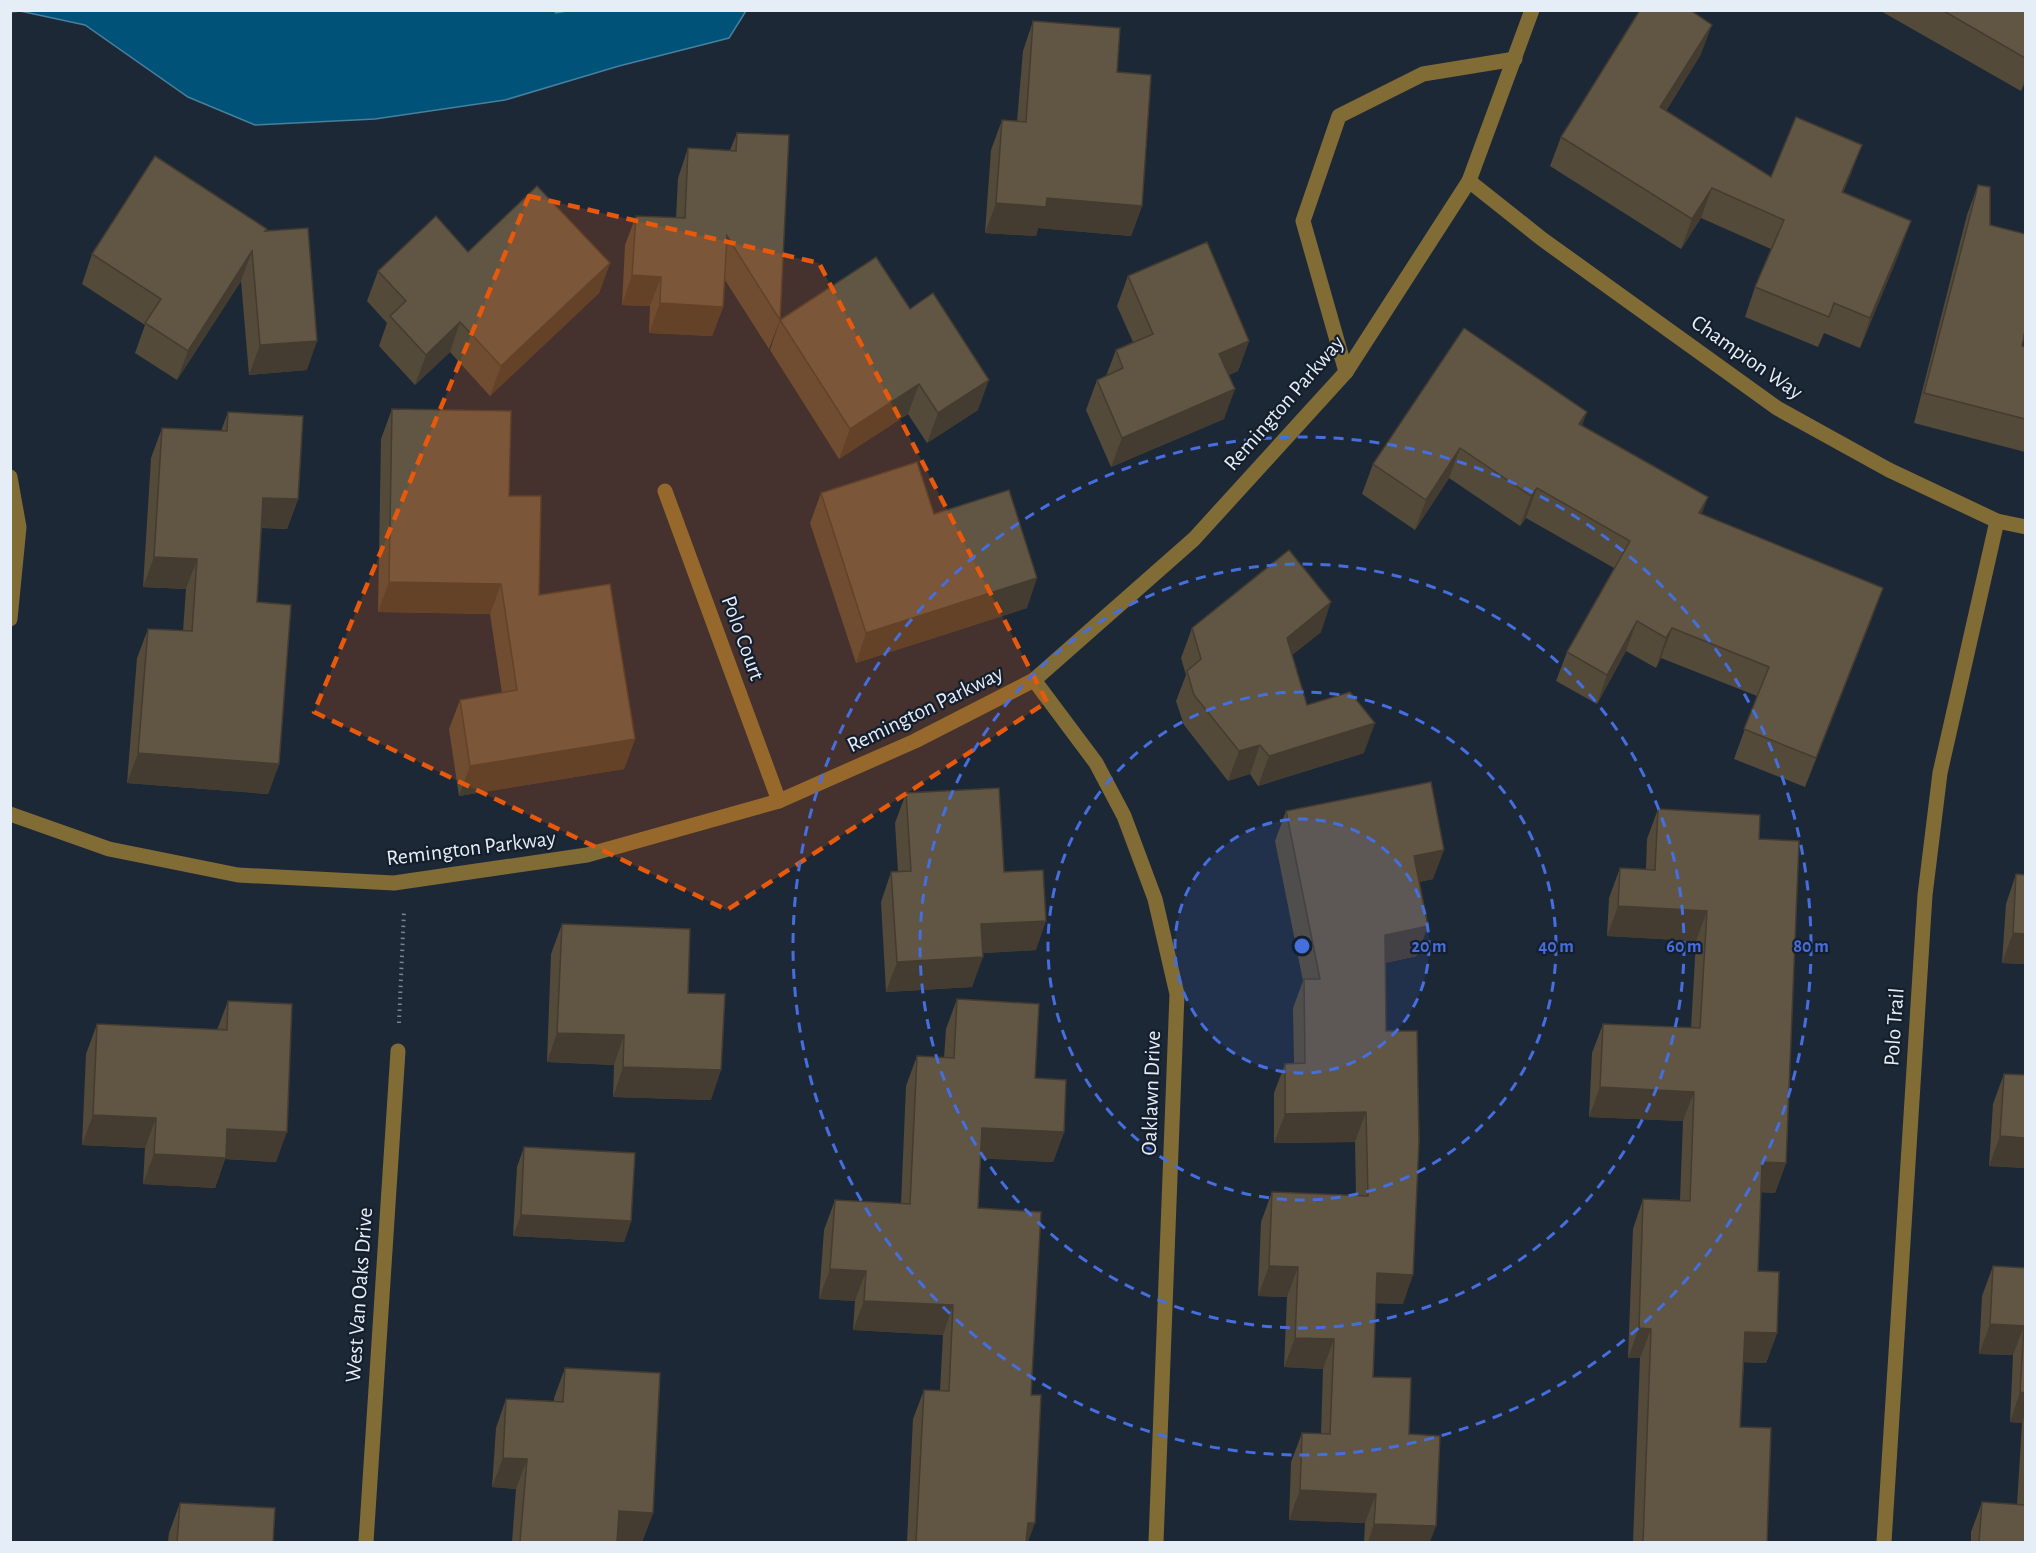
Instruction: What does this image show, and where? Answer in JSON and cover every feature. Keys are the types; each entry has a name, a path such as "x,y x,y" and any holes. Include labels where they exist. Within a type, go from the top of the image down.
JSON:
{"street":[{"name":"Remington Parkway","path":"10,814 109,849 238,874 406,882 587,855 779,801 915,741 1034,680 1194,538 1346,372 1468,181 1532,10"},
{"path":"1346,372 1303,221 1339,116 1423,74 1515,59"},
{"name":"Champion Way","path":"1468,181 1542,239 1777,408 1889,470 1997,521 2025,527"},
{"path":"10,477 19,527 10,619"},
{"name":"Polo Court","path":"665,491 779,801"},
{"name":"Polo Trail","path":"1884,1542 1925,895 1940,773 1997,521"},
{"name":"Oaklawn Drive","path":"1034,680 1096,763 1124,816 1155,899 1177,994 1156,1542"},
{"name":"West Van Oaks Drive","path":"366,1542 398,1051"}],"path":[{"path":"398,1051 406,882"}],"highlighted area":[{"path":"529,196 819,263 1047,702 727,910 314,712"}],"water":[{"path":"11,10 553,10 556,13 572,10 746,11 729,38 619,66 505,100 375,119 255,125 188,97 85,25 20,11 10,12"}],"building":[{"path":"1640,10 1690,10 1712,25 1660,107 1771,177 1796,117 1862,145 1842,192 1911,221 1870,318 1834,303 1829,317 1755,287 1784,220 1712,188 1692,219 1561,137"},
{"path":"1942,10 2025,10 2025,58"},
{"path":"1033,21 1120,28 1117,72 1151,75 1142,206 1047,198 1046,207 996,203 1002,120 1026,122"},
{"path":"737,133 789,135 780,320 727,236 723,307 660,303 661,277 632,275 636,216 685,218 688,148 736,151"},
{"path":"155,156 267,229 265,231 308,228 317,341 260,345 252,251 188,351 145,323 161,299 92,254"},
{"path":"1978,185 1990,187 1990,225 2025,234 2025,331 2022,346 2025,347 2025,419 1924,393"},
{"path":"537,186 610,263 501,366 460,322 426,355 390,316 406,301 378,271 436,216 468,252"},
{"path":"1207,242 1249,341 1219,354 1235,389 1122,438 1097,380 1123,368 1116,350 1153,334 1128,276"},
{"path":"876,257 910,309 933,293 989,380 938,413 919,384 850,429 780,320"},
{"path":"1464,328 1587,412 1579,424 1708,497 1699,513 1883,588 1816,758 1744,729 1769,667 1672,628 1666,638 1637,621 1607,675 1567,652 1630,541 1537,488 1531,496 1460,448 1426,500 1373,464"},
{"path":"392,409 511,411 509,496 541,496 539,595 610,584 635,739 470,766 460,700 517,690 501,584 389,582"},
{"path":"228,412 303,416 298,499 263,498 257,602 291,605 279,764 138,753 148,629 192,631 197,559 154,557 162,428 227,431"},
{"path":"917,462 934,514 1009,490 1037,578 866,633 821,493"},
{"path":"1289,550 1331,602 1287,638 1307,705 1350,692 1375,723 1269,756 1260,745 1239,751 1194,695 1187,671 1201,659 1192,628"},
{"path":"1431,782 1444,850 1414,856 1428,926 1385,935 1386,1031 1417,1031 1419,1141 1413,1275 1377,1273 1373,1377 1411,1378 1409,1434 1440,1436 1436,1526 1374,1524 1376,1494 1300,1490 1302,1433 1330,1434 1334,1339 1295,1338 1298,1267 1269,1266 1272,1192 1368,1196 1366,1112 1285,1114 1285,1064 1305,1063 1304,979 1320,979 1286,811"},
{"path":"999,788 1004,872 1043,870 1046,921 981,924 983,957 897,962 891,872 911,871 906,793"},
{"path":"1658,809 1760,815 1759,839 1799,841 1786,1163 1762,1162 1758,1271 1779,1272 1777,1333 1745,1332 1740,1427 1771,1428 1767,1542 1643,1542 1651,1329 1639,1328 1643,1199 1690,1201 1694,1092 1600,1087 1603,1024 1700,1028 1707,911 1618,906 1620,868 1655,870"},
{"path":"2016,874 2025,875 2025,934 2013,933"},
{"path":"562,924 690,929 688,993 725,994 721,1070 623,1067 624,1035 557,1033"},
{"path":"957,999 1039,1004 1035,1078 1066,1080 1064,1132 982,1128 978,1208 1041,1212 1031,1395 1041,1395 1035,1523 1028,1523 1026,1542 916,1542 924,1390 949,1391 953,1305 864,1301 866,1271 830,1269 835,1200 910,1204 917,1056 954,1058"},
{"path":"228,1001 292,1004 287,1132 227,1129 226,1158 154,1154 156,1118 93,1115 97,1024 227,1030"},
{"path":"2004,1074 2025,1075 2025,1138 2000,1136"},
{"path":"524,1147 635,1153 631,1221 521,1215"},
{"path":"1993,1266 2025,1268 2025,1393 2020,1392 2024,1326 1990,1324"},
{"path":"565,1368 660,1373 653,1513 619,1511 617,1542 520,1542 527,1459 503,1458 506,1399 563,1402"},
{"path":"1982,1502 2025,1505 2025,1542 1979,1542"},
{"path":"180,1503 275,1508 273,1542 177,1542"}]}
